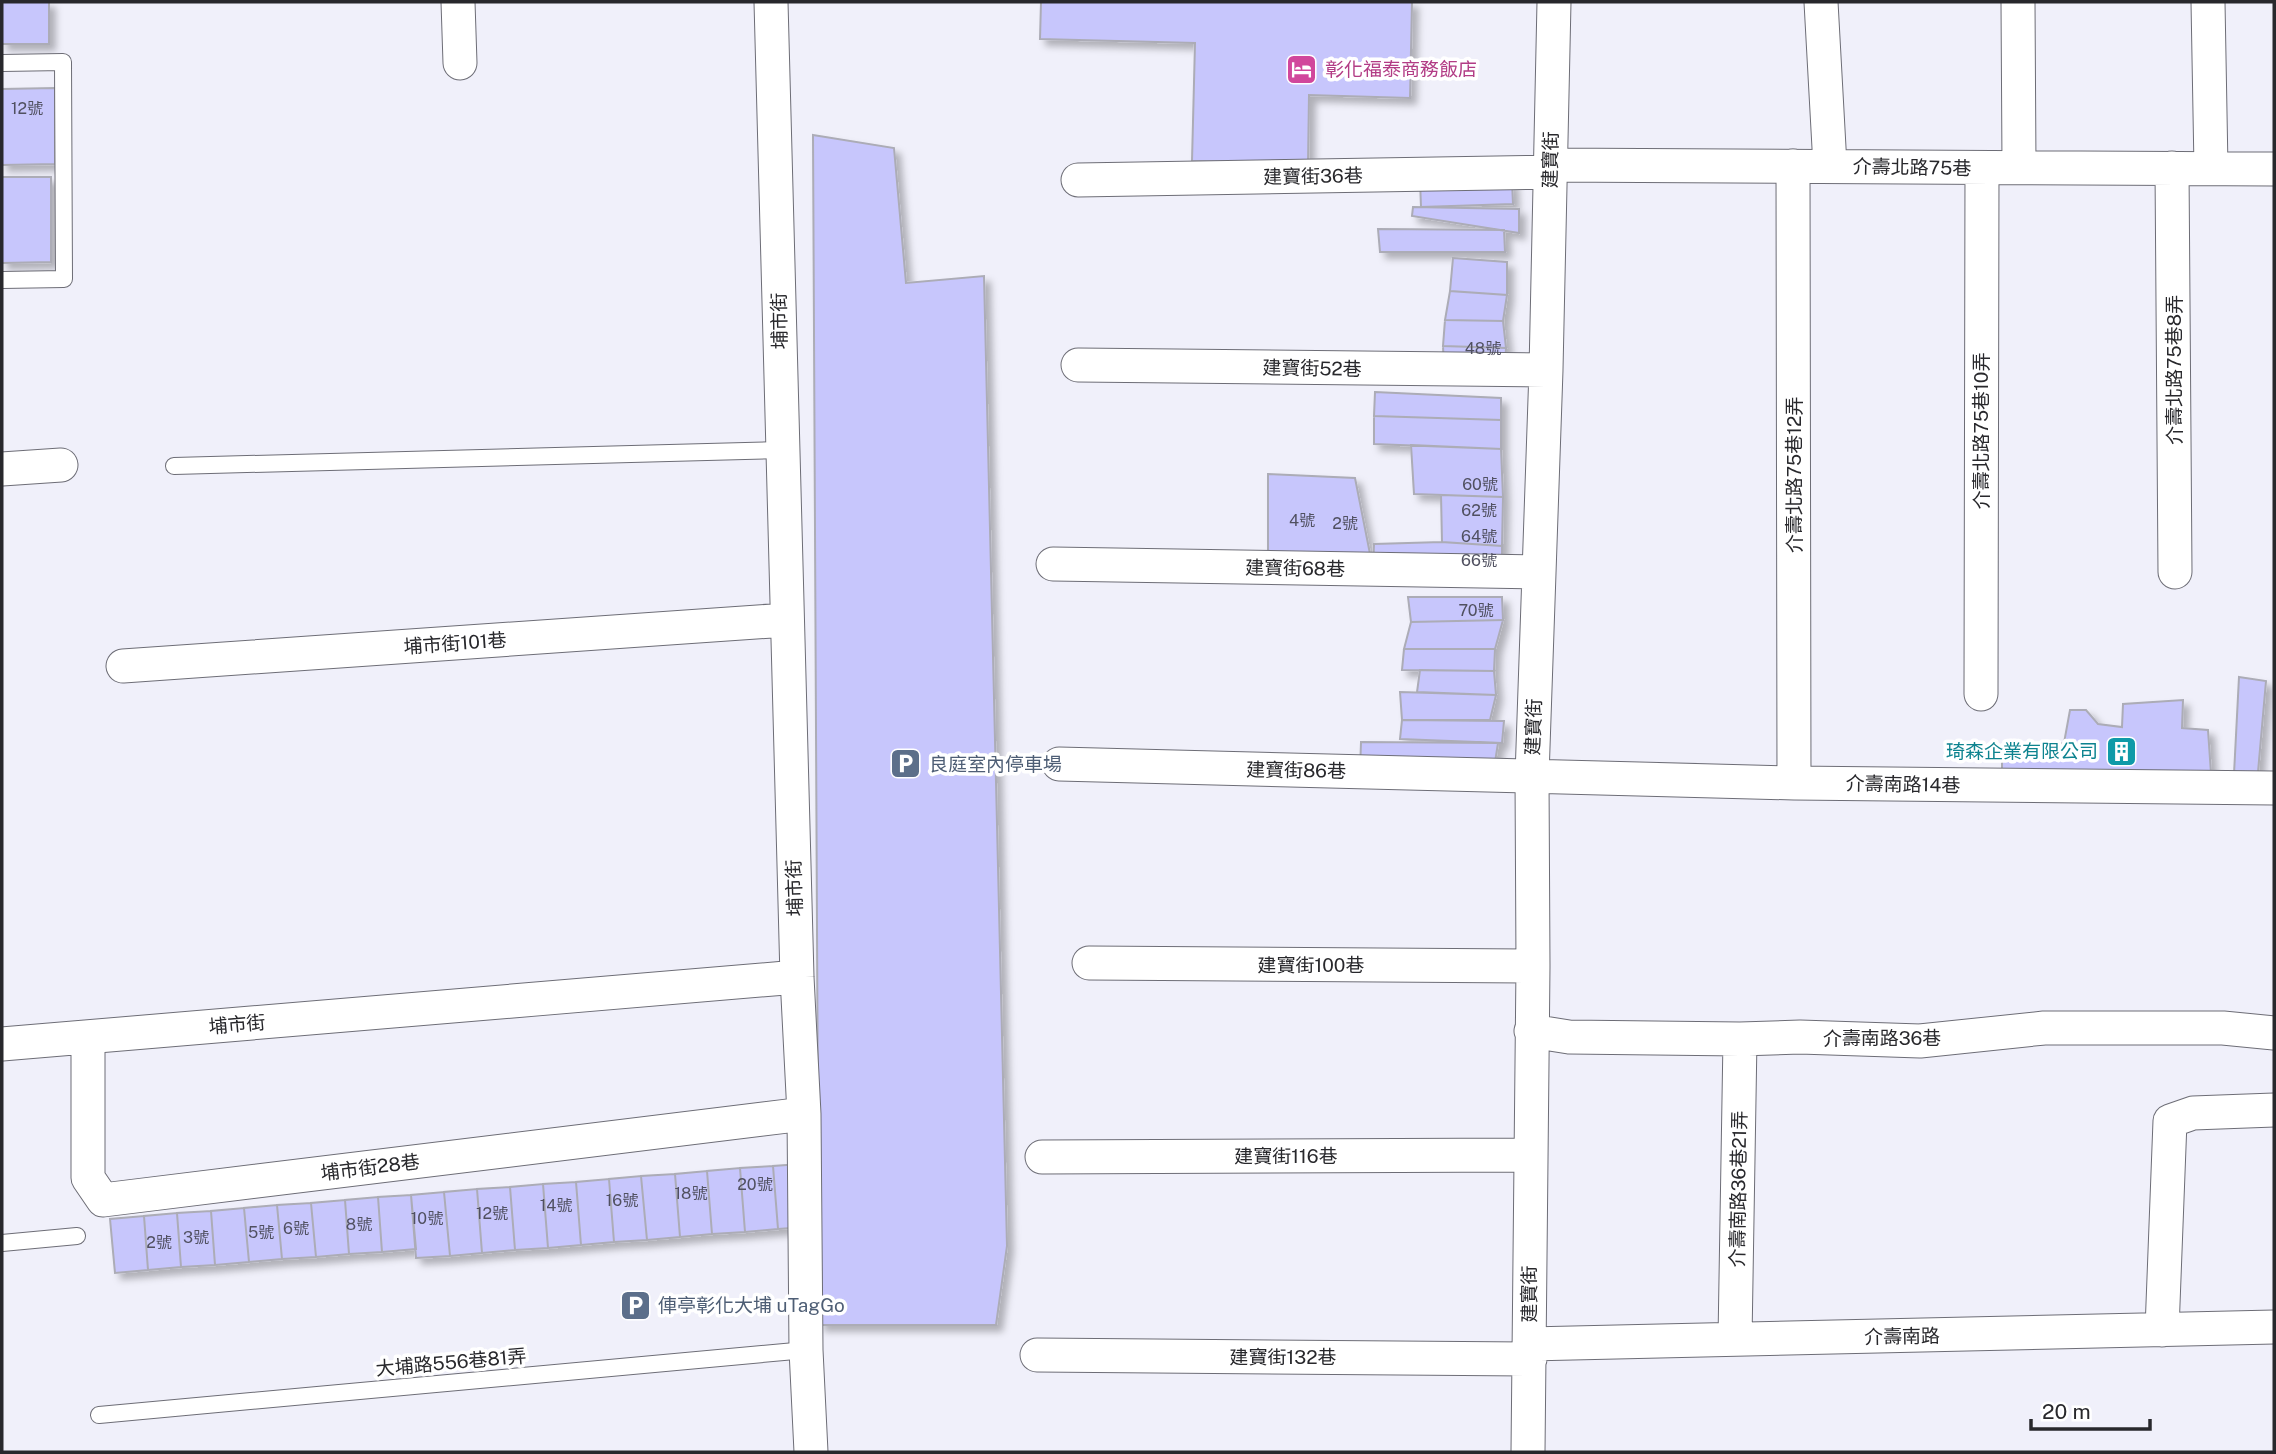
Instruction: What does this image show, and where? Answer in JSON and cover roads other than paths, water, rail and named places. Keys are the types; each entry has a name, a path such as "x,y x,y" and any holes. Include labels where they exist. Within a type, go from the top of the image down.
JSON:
{"street":[{"path":"458,2 460,63"},
{"name":"埔市街","path":"2,1044 797,977 771,2"},
{"name":"建寶街","path":"1528,1452 1533,966 1532,776 1546,370 1554,2"},
{"path":"1821,2 1830,166"},
{"path":"2018,2 2019,166"},
{"path":"2208,2 2211,168"},
{"name":"介壽北路75巷","path":"1549,169 1793,166 2274,169"},
{"name":"介壽北路75巷12弄","path":"1793,166 1794,783"},
{"name":"介壽北路75巷10弄","path":"1981,694 1982,168"},
{"name":"介壽北路75巷8弄","path":"2172,168 2175,572"},
{"name":"建寶街36巷","path":"1078,180 1549,169"},
{"name":"建寶街52巷","path":"1078,365 1546,370"},
{"path":"2,469 61,465"},
{"name":"建寶街68巷","path":"1053,564 1538,572"},
{"name":"埔市街101巷","path":"123,666 786,620"},
{"name":"建寶街86巷","path":"1059,764 1532,776"},
{"name":"介壽南路14巷","path":"1532,776 1794,783 2274,788"},
{"name":"建寶街100巷","path":"1089,963 1533,966"},
{"path":"797,977 804,1114 806,1350 811,1452"},
{"name":"介壽南路36巷","path":"1531,1031 1569,1037 1740,1040 1800,1037 1920,1041 2044,1028 2223,1028 2274,1032"},
{"name":"埔市街28巷","path":"88,1037 88,1178 103,1200 804,1114"},
{"name":"介壽南路36巷21弄","path":"1735,1339 1740,1040"},
{"path":"2162,1329 2170,1121 2193,1113 2274,1110"},
{"name":"建寶街116巷","path":"1042,1157 1530,1155"},
{"name":"介壽南路","path":"1529,1352 1735,1339 2274,1327"},
{"name":"建寶街132巷","path":"1037,1355 1529,1352"}],"lane":[{"path":"2,63 63,62 64,279 2,280"},
{"path":"173,466 782,450"},
{"path":"2,1243 77,1236"},
{"name":"大埔路556巷81弄","path":"99,1415 806,1350"}],"place":[{"name":"彰化福泰商務飯店","path":"1302,69"},
{"name":"琦森企業有限公司","path":"2121,751"},
{"name":"良庭室內停車場","path":"906,764"},
{"name":"俥亭彰化大埔 uTagGo","path":"635,1305"}]}
